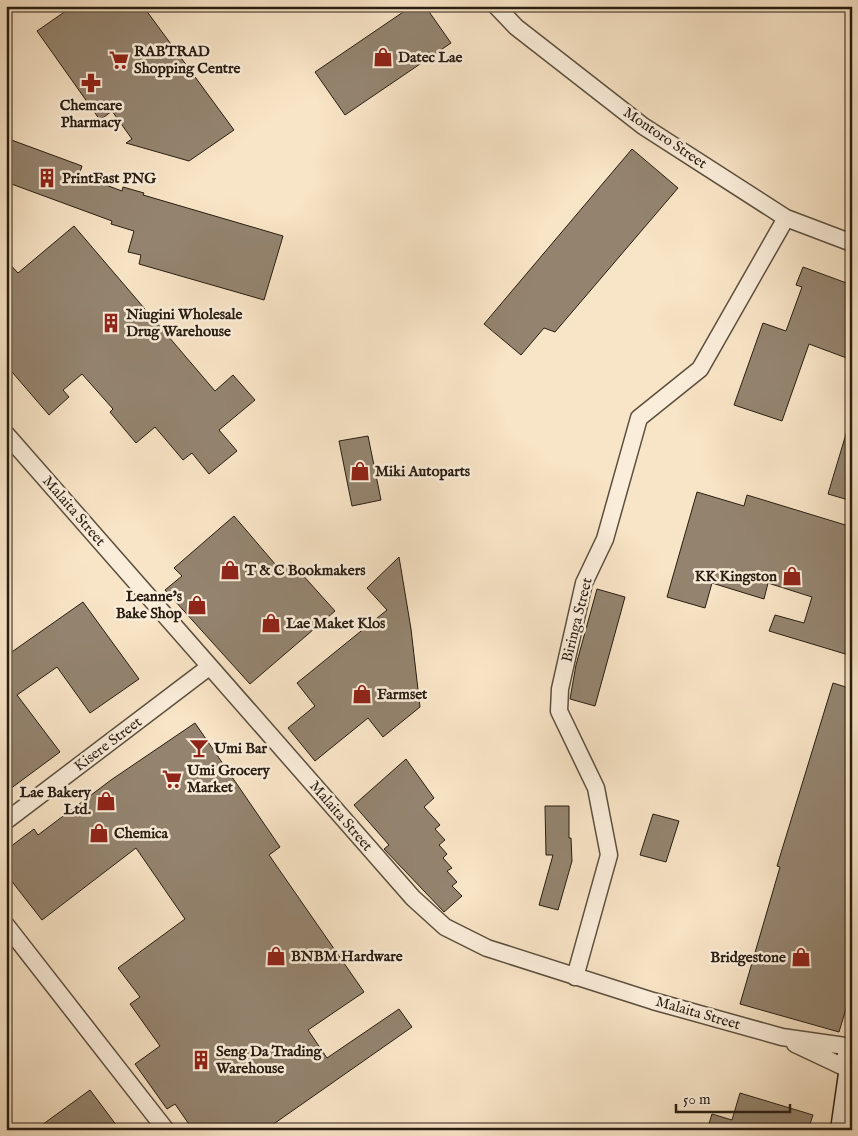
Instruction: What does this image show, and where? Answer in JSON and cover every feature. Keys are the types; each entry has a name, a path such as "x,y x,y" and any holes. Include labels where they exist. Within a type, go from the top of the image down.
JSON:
{"main road":[{"path":"842,1130 851,1063"}],"street":[{"name":"Montoro Street","path":"496,6 516,27 643,126 786,218 830,237 852,243"},
{"name":"Biringa Street","path":"575,977 609,854 596,788 559,711 560,689 584,583 606,539 639,418 700,369 786,218"},
{"name":"Malaita Street","path":"6,434 413,898 445,927 486,948 575,977 782,1037 851,1063"},
{"name":"Kisere Street","path":"6,821 209,667"},
{"path":"6,925 166,1130"},
{"name":"Malaita Street","path":"782,1037 851,1063"}],"building":[{"name":"RABTRAD Shopping Centre","path":"73,6 143,6 234,130 189,161 126,143 132,139 112,111 100,120 37,31"},
{"name":"Datec Lae","path":"412,6 425,6 451,43 345,115 315,72"},
{"path":"6,138 82,166 79,175 122,191 123,187 144,193 143,195 283,236 264,300 139,264 141,255 128,252 134,231 111,224 112,221 6,182"},
{"path":"632,149 678,188 555,332 544,328 521,355 484,324"},
{"name":"Niugini Wholesale Drug Warehouse","path":"74,226 215,391 233,375 255,400 219,430 237,451 209,474 192,453 183,460 155,427 136,443 110,412 113,409 82,374 63,390 69,397 49,415 6,365 6,260 18,273"},
{"path":"803,267 852,285 852,360 809,344 782,421 734,405 763,323 786,331 802,287 796,285"},
{"path":"849,424 852,424 852,501 828,494"},
{"name":"Miki Autoparts","path":"368,436 381,500 352,506 339,441"},
{"name":"KK Kingston","path":"697,492 744,506 747,495 852,527 852,656 769,631 775,615 804,623 812,597 768,583 764,599 712,583 705,608 667,597"},
{"path":"234,516 281,571 291,562 335,611 250,684 165,590 182,576 174,568"},
{"name":"Farmset","path":"399,557 411,629 420,707 383,737 368,718 315,761 288,728 315,706 297,683 387,610 367,588"},
{"path":"597,589 625,597 595,706 570,699 576,665"},
{"path":"83,602 139,679 90,713 57,667 17,695 60,752 6,792 6,656"},
{"path":"833,683 852,689 852,948 846,967 852,968 852,989 839,1032 740,1004 780,867 777,866"},
{"path":"195,723 280,847 269,855 364,992 308,1030 327,1058 399,1009 412,1027 265,1130 193,1130 175,1104 167,1109 135,1064 160,1046 130,1004 140,997 118,968 185,919 136,848 42,920 6,874 6,850 34,829 38,835 111,780"},
{"path":"406,759 434,798 424,807 440,825 435,829 445,840 439,845 447,854 443,858 452,868 447,871 457,882 452,886 462,896 444,912 384,849 389,845 354,805"},
{"path":"545,806 569,806 569,838 571,838 572,861 558,910 539,905 553,855 546,855"},
{"path":"653,814 679,821 666,862 640,855"},
{"path":"90,1090 120,1130 35,1130"},
{"path":"740,1093 813,1115 808,1130 707,1130 712,1114 732,1120"}],"place":[{"name":"Datec Lae","path":"383,57"},
{"name":"RABTRAD Shopping Centre","path":"119,60"},
{"name":"Chemcare Pharmacy","path":"91,83"},
{"name":"PrintFast PNG","path":"47,178"},
{"name":"Niugini Wholesale Drug Warehouse","path":"111,323"},
{"name":"Miki Autoparts","path":"360,471"},
{"name":"T & C Bookmakers","path":"230,570"},
{"name":"KK Kingston","path":"792,576"},
{"name":"Leanne's Bake Shop","path":"197,605"},
{"name":"Lae Maket Klos","path":"271,623"},
{"name":"Farmset","path":"362,694"},
{"name":"Umi Bar","path":"199,748"},
{"name":"Umi Grocery Market","path":"172,779"},
{"name":"Lae Bakery Ltd.","path":"106,801"},
{"name":"Chemica","path":"99,833"},
{"name":"BNBM Hardware","path":"276,956"},
{"name":"Bridgestone","path":"801,957"},
{"name":"Seng Da Trading Warehouse","path":"201,1060"}]}
